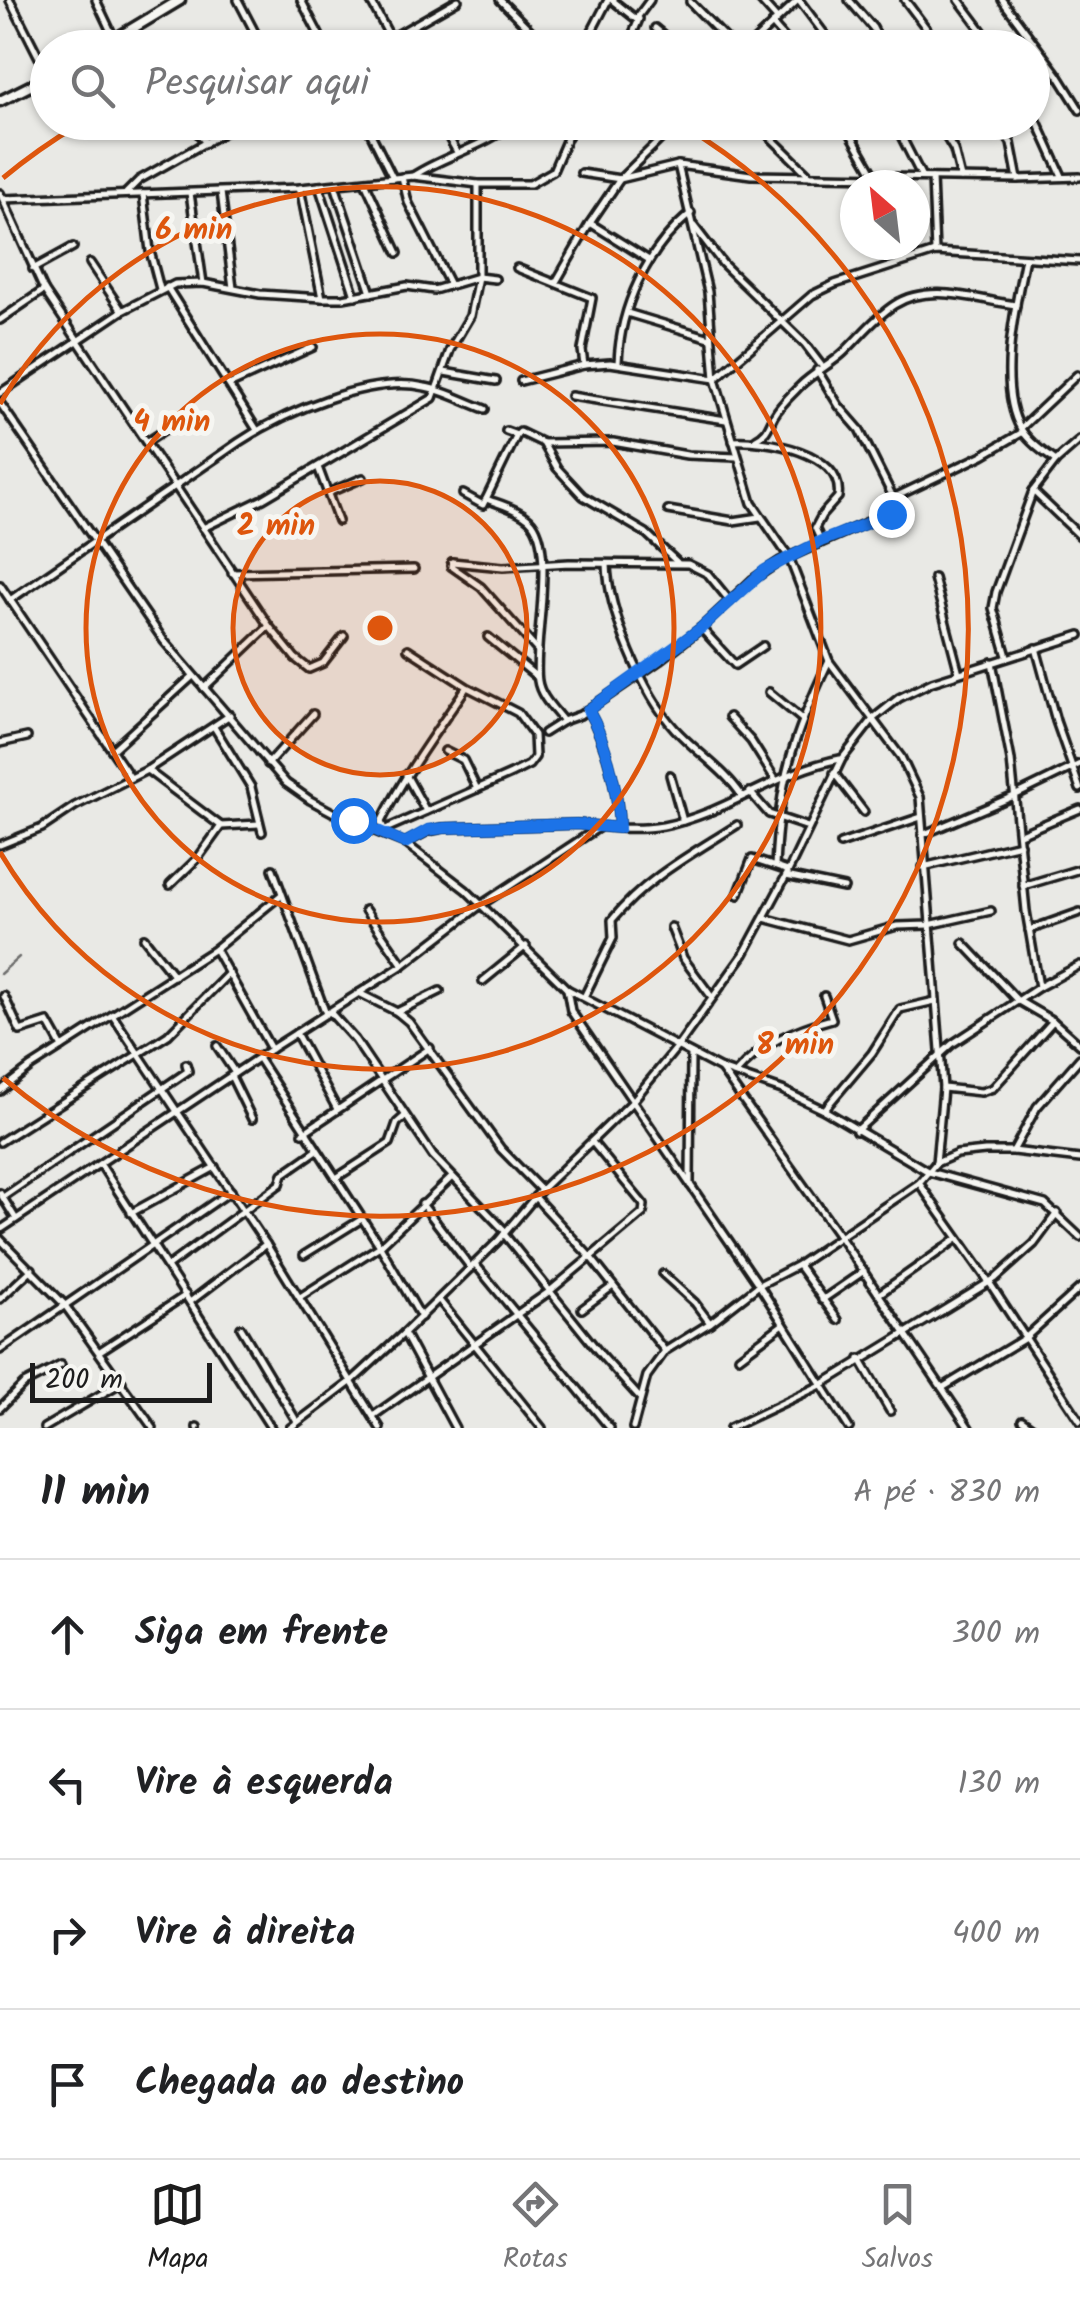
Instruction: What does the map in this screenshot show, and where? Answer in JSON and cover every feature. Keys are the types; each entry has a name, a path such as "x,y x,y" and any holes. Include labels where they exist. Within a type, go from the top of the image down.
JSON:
{"street":[{"path":"10,0 30,40"},
{"path":"96,0 110,30"},
{"path":"134,29 178,0"},
{"path":"238,0 254,30"},
{"path":"301,0 317,30"},
{"path":"370,0 386,30"},
{"path":"403,30 458,0"},
{"path":"500,0 530,30"},
{"path":"593,30 610,0 632,19 640,16"},
{"path":"634,30 650,0"},
{"path":"760,0 780,30"},
{"path":"766,30 799,0 822,30"},
{"path":"850,0 873,30"},
{"path":"905,0 927,30"},
{"path":"959,0 981,30"},
{"path":"1002,0 1024,30"},
{"path":"690,2 717,30"},
{"path":"1050,64 1080,110"},
{"path":"0,101 30,85"},
{"path":"126,193 139,180 211,140"},
{"path":"374,140 394,178"},
{"path":"450,140 457,152"},
{"path":"412,176 486,140"},
{"path":"344,636 324,663 309,668 295,658 232,573 178,486 44,290 2,200 300,188 412,176 478,184 530,184 553,170 567,140"},
{"path":"556,282 620,179 662,140"},
{"path":"774,140 810,176"},
{"path":"854,140 871,170"},
{"path":"903,140 918,170"},
{"path":"948,140 961,178"},
{"path":"1009,140 1018,180"},
{"path":"1046,140 1062,176"},
{"path":"633,1428 648,1376 665,1351 758,1286 840,1237 929,1172 936,1163 942,1088 920,796 913,778 874,718 828,662 789,557 752,503 715,379 708,292 678,165"},
{"path":"580,173 620,179 678,165 751,175 840,176"},
{"path":"402,177 408,202 450,285"},
{"path":"936,252 932,178 1080,177"},
{"path":"365,182 398,254"},
{"path":"203,528 428,404 437,391 450,350 470,316 478,276 478,184"},
{"path":"335,185 371,292"},
{"path":"319,186 355,296"},
{"path":"300,188 322,298"},
{"path":"190,192 203,283"},
{"path":"222,192 233,288"},
{"path":"143,194 150,251 163,288 258,430"},
{"path":"618,364 618,340 648,260 691,213"},
{"path":"590,222 648,260"},
{"path":"544,732 588,710 641,673 701,628 752,580 821,541 895,510 893,498 859,429 838,406 805,344 722,264 692,223"},
{"path":"34,269 72,247"},
{"path":"521,381 584,365 618,364 715,379 812,295 936,252 1080,261"},
{"path":"1025,258 1016,305 1010,377 1012,404 1022,430 1056,462"},
{"path":"90,263 122,310"},
{"path":"517,268 592,298 582,350 584,365"},
{"path":"0,393 122,310 163,288 187,282 322,298 407,286 434,290 478,276 495,279"},
{"path":"0,320 44,290"},
{"path":"756,439 766,433 775,414 819,368 842,354 892,306 919,294 951,294 1016,305"},
{"path":"627,313 712,338"},
{"path":"230,384 313,347"},
{"path":"444,372 496,381"},
{"path":"893,498 983,455 1022,430 1077,375"},
{"path":"10,600 258,430 361,390 404,385 437,391 485,409"},
{"path":"571,396 727,420"},
{"path":"0,403 164,641 268,764 310,800 405,843 482,904 568,989 720,1068 824,1110 929,1172 984,1190 1031,1199 1057,1213 1080,1237"},
{"path":"148,442 187,416"},
{"path":"506,431 518,436"},
{"path":"463,494 483,504 520,432 543,443 613,442 686,454 737,457"},
{"path":"733,441 756,439 814,456 835,479 838,497 816,528 821,541"},
{"path":"1007,656 993,608 1033,491 1080,440"},
{"path":"543,443 557,468 583,496 646,534 678,563"},
{"path":"318,467 338,521"},
{"path":"328,493 363,478"},
{"path":"1033,491 1080,536"},
{"path":"486,499 530,519 538,536 542,566 537,677 542,692 562,720"},
{"path":"668,510 733,521 760,517"},
{"path":"539,652 481,587 450,564 678,563 697,566 708,574 730,601"},
{"path":"607,564 611,600 641,673 671,725 698,754 727,776 742,797"},
{"path":"232,573 414,569"},
{"path":"934,578 958,673"},
{"path":"0,585 130,777"},
{"path":"204,688 270,626"},
{"path":"701,628 734,665 763,646"},
{"path":"488,636 537,677"},
{"path":"290,1428 352,1381 421,1318 541,1190 631,1103 678,1046 744,954 842,758 874,718 900,698 958,673 1079,638"},
{"path":"381,831 529,765 535,757 534,734 518,713 466,687 408,648"},
{"path":"1036,648 1080,789"},
{"path":"775,866 784,774 828,662"},
{"path":"992,662 1011,760 1039,987"},
{"path":"112,750 193,676"},
{"path":"381,831 382,820 406,774 424,754 466,687"},
{"path":"769,692 803,720"},
{"path":"588,710 599,732 619,828"},
{"path":"268,764 313,714"},
{"path":"0,845 42,828 75,806 147,770 230,715"},
{"path":"730,716 775,779"},
{"path":"214,726 251,787 262,832"},
{"path":"0,743 28,737"},
{"path":"445,751 463,760 477,789"},
{"path":"405,843 428,830 444,828 662,826 742,797 784,774 842,758"},
{"path":"922,835 1080,764"},
{"path":"147,770 221,826 259,824"},
{"path":"834,773 864,812"},
{"path":"406,774 426,811"},
{"path":"670,775 683,821"},
{"path":"750,792 765,811 808,827"},
{"path":"1020,834 1080,809"},
{"path":"840,844 920,816"},
{"path":"584,997 613,938 612,920 625,904 640,888 737,825"},
{"path":"170,885 198,858 221,826"},
{"path":"0,1230 271,1048 403,965 482,904 598,828"},
{"path":"923,868 1020,844"},
{"path":"738,895 750,860 844,888"},
{"path":"273,869 328,1013 355,1040 405,1116 452,1177 504,1233 640,1397"},
{"path":"1024,886 1080,869"},
{"path":"0,1091 215,949 282,895"},
{"path":"365,910 403,965"},
{"path":"764,918 848,940 897,926 929,925 991,911"},
{"path":"1029,930 1080,912"},
{"path":"671,927 683,958 712,996"},
{"path":"144,938 174,976"},
{"path":"963,944 1018,1000 1053,1021 1080,1045"},
{"path":"483,980 526,946"},
{"path":"215,949 271,1048"},
{"path":"856,1130 941,1054 1018,1000 1080,965"},
{"path":"0,1142 168,1036 230,973"},
{"path":"568,989 571,1011 758,1286 846,1427"},
{"path":"397,1012 440,991"},
{"path":"358,993 397,1012 430,1048 501,1148 541,1190"},
{"path":"4,996 20,1031 48,1022 62,1047"},
{"path":"736,1072 755,1054 793,1030 832,1019 824,996"},
{"path":"824,1110 872,1053 900,1009 936,1001"},
{"path":"113,1016 266,1244 380,1428"},
{"path":"942,1088 981,1092 993,1088 1053,1021"},
{"path":"296,1033 337,1109"},
{"path":"217,1046 252,1119"},
{"path":"304,1133 430,1048"},
{"path":"690,1188 691,1054"},
{"path":"258,1058 380,1246 421,1318"},
{"path":"1014,1151 1037,1107 1080,1058"},
{"path":"16,1219 2,1196 163,1089 189,1070 186,1064"},
{"path":"720,1068 969,1428"},
{"path":"336,1178 390,1142 397,1123 405,1116"},
{"path":"372,1416 550,1292 592,1259 645,1208 593,1143"},
{"path":"168,1266 280,1184 282,1174 316,1151"},
{"path":"936,1163 974,1152 1014,1151 1080,1159"},
{"path":"100,1165 271,1428"},
{"path":"131,1213 215,1168"},
{"path":"300,1297 380,1246 452,1177"},
{"path":"919,1183 1080,1422"},
{"path":"0,1350 231,1191"},
{"path":"535,1197 592,1259 665,1351"},
{"path":"422,1204 610,1428"},
{"path":"730,1428 821,1385 989,1282 1034,1244 1057,1213"},
{"path":"304,1254 362,1219"},
{"path":"0,1239 64,1304 154,1428"},
{"path":"879,1294 958,1240"},
{"path":"100,1351 188,1298 266,1244"},
{"path":"798,1265 838,1320"},
{"path":"0,1299 32,1269"},
{"path":"822,1300 864,1271"},
{"path":"664,1274 710,1323"},
{"path":"582,1309 613,1286"},
{"path":"942,1388 1025,1338 1080,1288"},
{"path":"439,1300 542,1428"},
{"path":"738,1357 782,1325"},
{"path":"240,1328 296,1422"},
{"path":"404,1333 455,1428"},
{"path":"860,1359 890,1411"},
{"path":"0,1408 22,1385 61,1365"},
{"path":"44,1428 122,1382"},
{"path":"1022,1420 1032,1428"}],"waterway":[{"path":"0,974 19,957"}],"route":[{"path":"353,820 405,843 428,830 444,828 576,824 619,828 599,732 588,710 701,628 765,570 821,541 891,514"}]}
